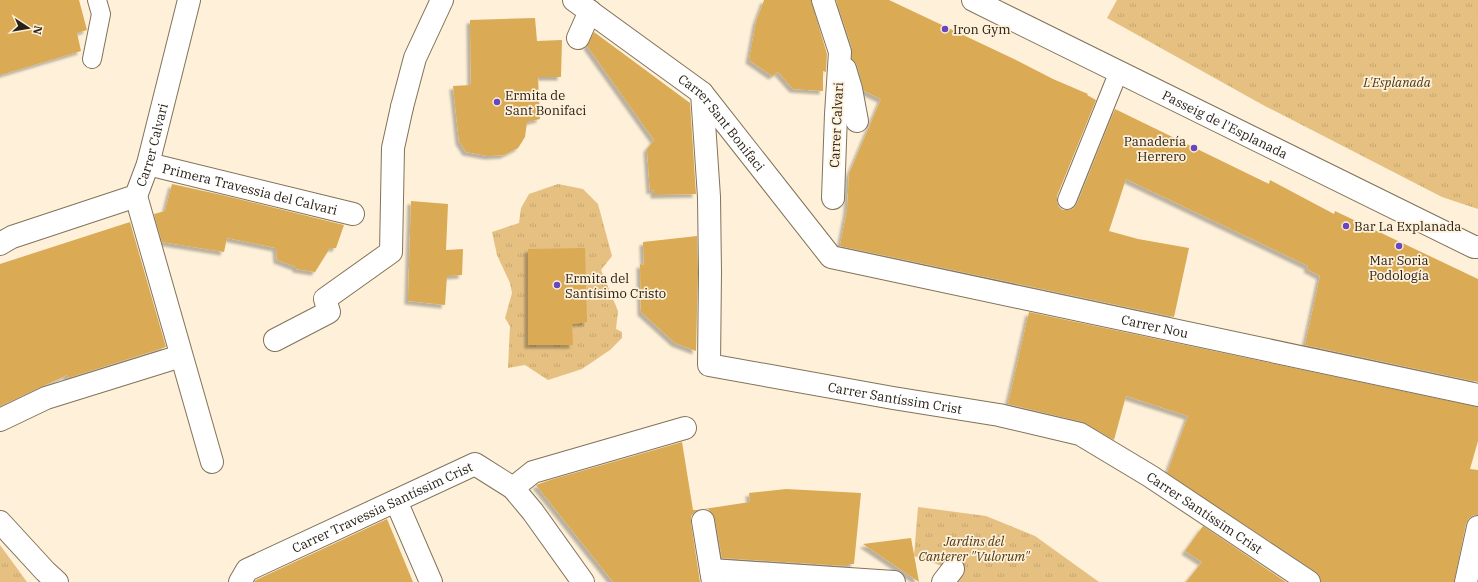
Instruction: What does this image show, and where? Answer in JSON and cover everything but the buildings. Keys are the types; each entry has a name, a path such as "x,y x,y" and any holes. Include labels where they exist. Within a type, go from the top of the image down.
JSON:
{"street":[{"name":"Carrer Calvari","path":"0,244 12,237 136,196 148,164 189,0"},
{"path":"275,340 329,312 325,299 391,252 393,148 414,58 442,0"},
{"name":"Carrer Calvari","path":"823,0 851,89 857,121"},
{"name":"Passeig de l'Esplanada","path":"974,0 1460,240 1478,247"},
{"name":"Carrer Sant Bonifaci","path":"578,38 582,6 702,93 832,257"},
{"name":"Carrer Calvari","path":"833,198 840,52"},
{"name":"Carrer Santíssim Crist","path":"702,93 710,197 709,365 893,398 999,414 1080,434 1150,476 1309,582"},
{"name":"Primera Travessia del Calvari","path":"148,164 353,214"},
{"path":"136,196 212,462"},
{"name":"Carrer Nou","path":"832,257 1478,395"},
{"path":"0,420 46,398 181,356"},
{"path":"583,582 533,512 512,488 533,472 685,428"},
{"name":"Carrer Travessia Santíssim Crist","path":"240,582 247,570 475,464 512,488"},
{"path":"396,501 431,582"},
{"path":"703,521 712,576 894,582"},
{"path":"0,522 57,582"},
{"path":"1466,582 1477,532"}],"lane":[{"path":"92,59 101,14 97,0"},
{"path":"1067,200 1119,71"}],"green space":[{"name":"L'Esplanada","path":"1117,0 1478,0 1478,209 1442,197 1263,105 1107,18"},
{"path":"558,184 583,189 598,204 612,256 601,270 618,311 616,329 622,332 622,338 610,350 582,369 548,380 525,365 508,368 510,326 505,318 512,293 510,283 497,255 492,232 519,223 521,208 529,194"},
{"name":"Jardins del Canterer \"Vulorum\"","path":"918,507 986,516 1035,536 1099,582 958,582 945,567 914,556"},
{"path":"0,545 27,582 0,582"}],"place":[{"name":"Iron Gym","path":"945,29"},
{"name":"Ermita de Sant Bonifaci","path":"497,102"},
{"name":"Panadería Herrero","path":"1194,148"},
{"name":"Bar La Explanada","path":"1346,226"},
{"name":"Mar Soria Podología","path":"1399,246"},
{"name":"Ermita del Santísimo Cristo","path":"557,285"}]}
